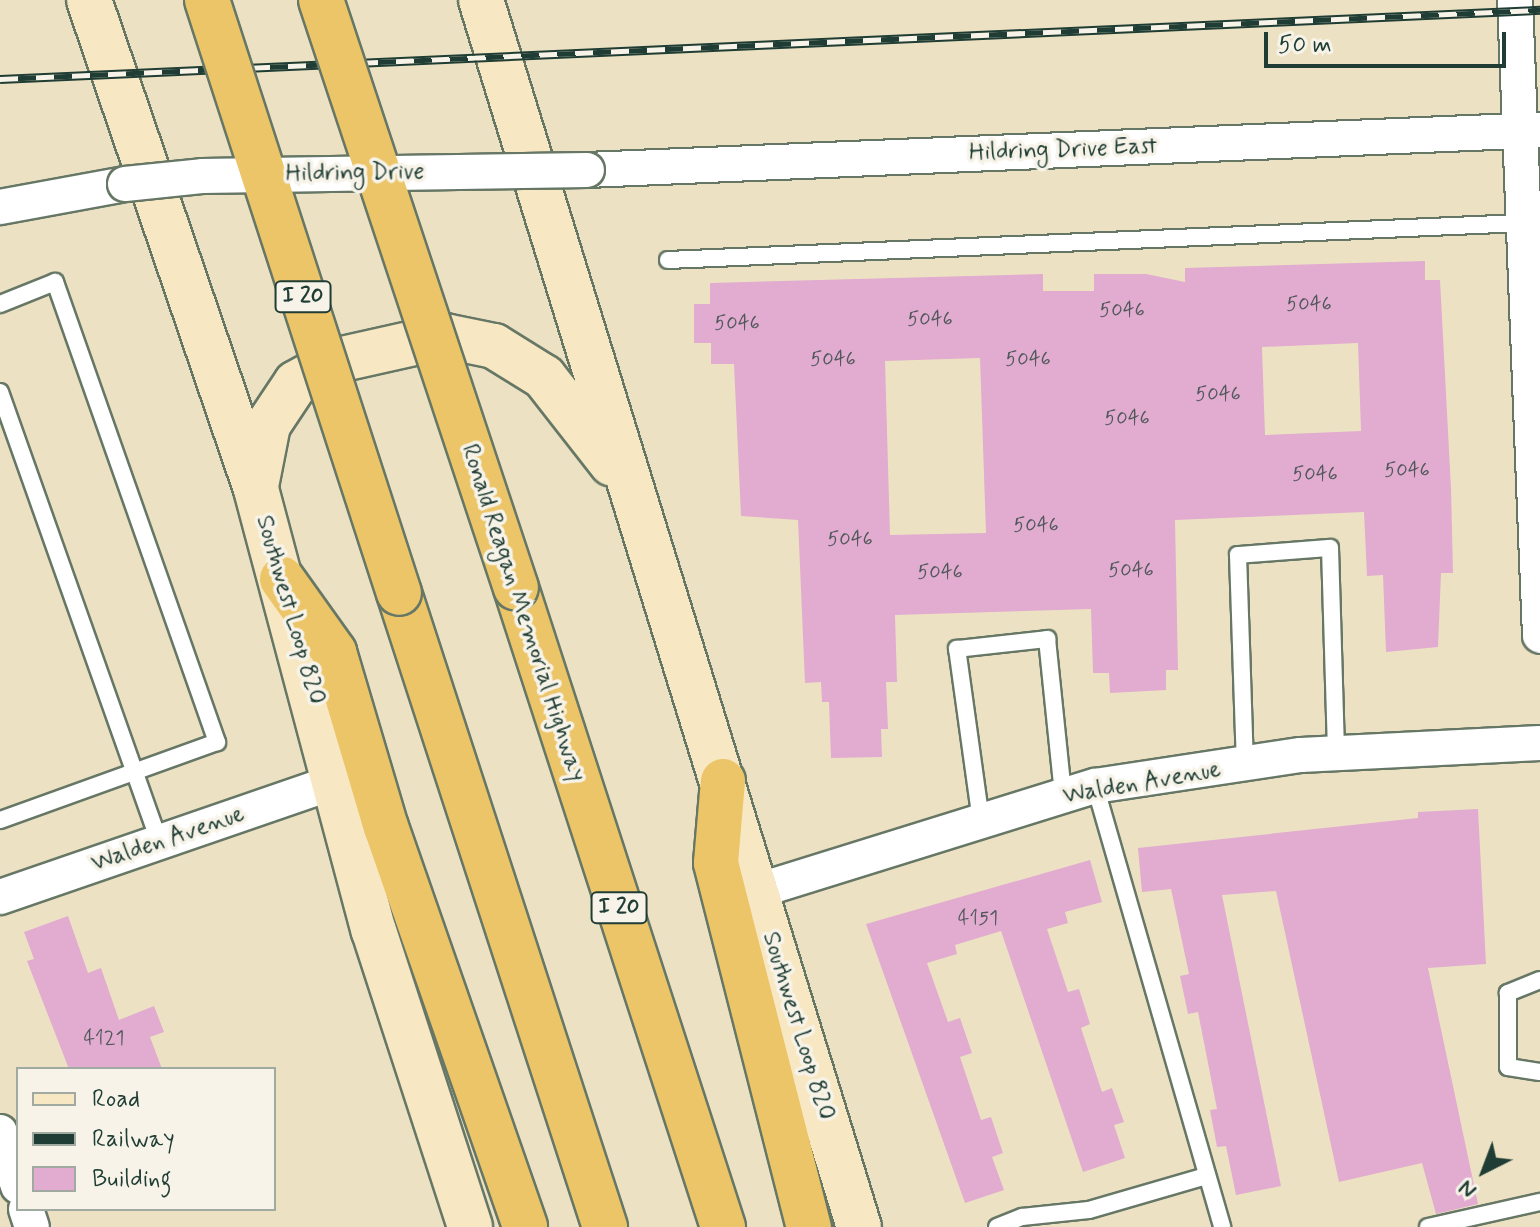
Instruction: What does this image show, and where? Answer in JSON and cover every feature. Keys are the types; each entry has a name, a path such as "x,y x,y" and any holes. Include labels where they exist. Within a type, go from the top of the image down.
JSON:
{"highway":[{"name":"I 20","path":"207,0 605,1227"},
{"name":"Ronald Reagan Memorial Highway","path":"321,0 723,1227"},
{"path":"282,579 334,652 386,827 525,1227"},
{"path":"723,781 716,863 809,1227"}],"main road":[{"name":"Southwest Loop 820","path":"89,0 256,489 379,945 470,1227"},
{"name":"Southwest Loop 820","path":"481,0 859,1227"},
{"path":"256,489 268,425 296,383 338,360 445,336 494,346 544,377 634,495"}],"street":[{"path":"1515,0 1528,131 1528,236 1540,636"},
{"name":"Hildring Drive East","path":"587,170 1528,131"},
{"name":"Hildring Drive","path":"0,207 125,184 202,176 587,170"},
{"name":"Walden Avenue","path":"757,891 1079,790 1336,752 1540,743"},
{"name":"Walden Avenue","path":"0,897 337,781"},
{"path":"0,1132 16,1180"}],"lane":[{"path":"668,260 1528,236"},
{"path":"0,304 55,282 217,742 0,820"},
{"path":"0,392 131,772 159,841"},
{"path":"1245,766 1238,555 1330,548 1336,752"},
{"path":"981,821 957,649 1047,639 1079,790 1222,1227"},
{"path":"1540,980 1508,993 1508,1067 1540,1072"},
{"path":"997,1227 1022,1217 1089,1210 1206,1176"},
{"path":"1428,1227 1540,1202"}],"building":[{"path":"1425,261 1425,280 1440,280 1453,573 1441,573 1438,647 1386,652 1383,575 1367,576 1364,512 1175,520 1178,670 1166,670 1166,690 1110,693 1109,673 1093,673 1091,609 895,615 897,682 886,682 888,729 881,729 882,757 831,758 829,702 822,702 821,682 805,683 798,520 741,516 734,364 711,364 711,343 694,343 694,304 710,304 710,283 1043,274 1043,291 1094,291 1094,274 1146,274 1185,282 1185,268","holes":["1358,343 1361,431 1265,435 1262,347","980,358 986,533 890,535 885,361"]},
{"path":"1478,809 1486,964 1428,968 1478,1204 1436,1214 1422,1163 1339,1182 1276,891 1222,895 1281,1186 1236,1195 1226,1146 1217,1147 1210,1110 1217,1109 1198,1012 1188,1014 1180,976 1189,974 1171,889 1142,892 1138,848 1418,818 1418,812"},
{"path":"1090,860 1102,902 1065,912 1068,923 1047,929 1068,992 1079,989 1090,1024 1081,1028 1102,1092 1112,1088 1124,1122 1114,1125 1125,1158 1083,1172 1001,931 955,945 957,954 927,963 948,1022 960,1018 972,1053 960,1057 981,1120 991,1117 1003,1153 992,1157 1004,1190 965,1203 866,924"},
{"path":"68,916 88,973 101,968 119,1020 154,1006 164,1032 150,1037 161,1067 68,1067 27,961 34,959 24,932"}],"railway":[{"path":"0,79 1540,10"}]}
